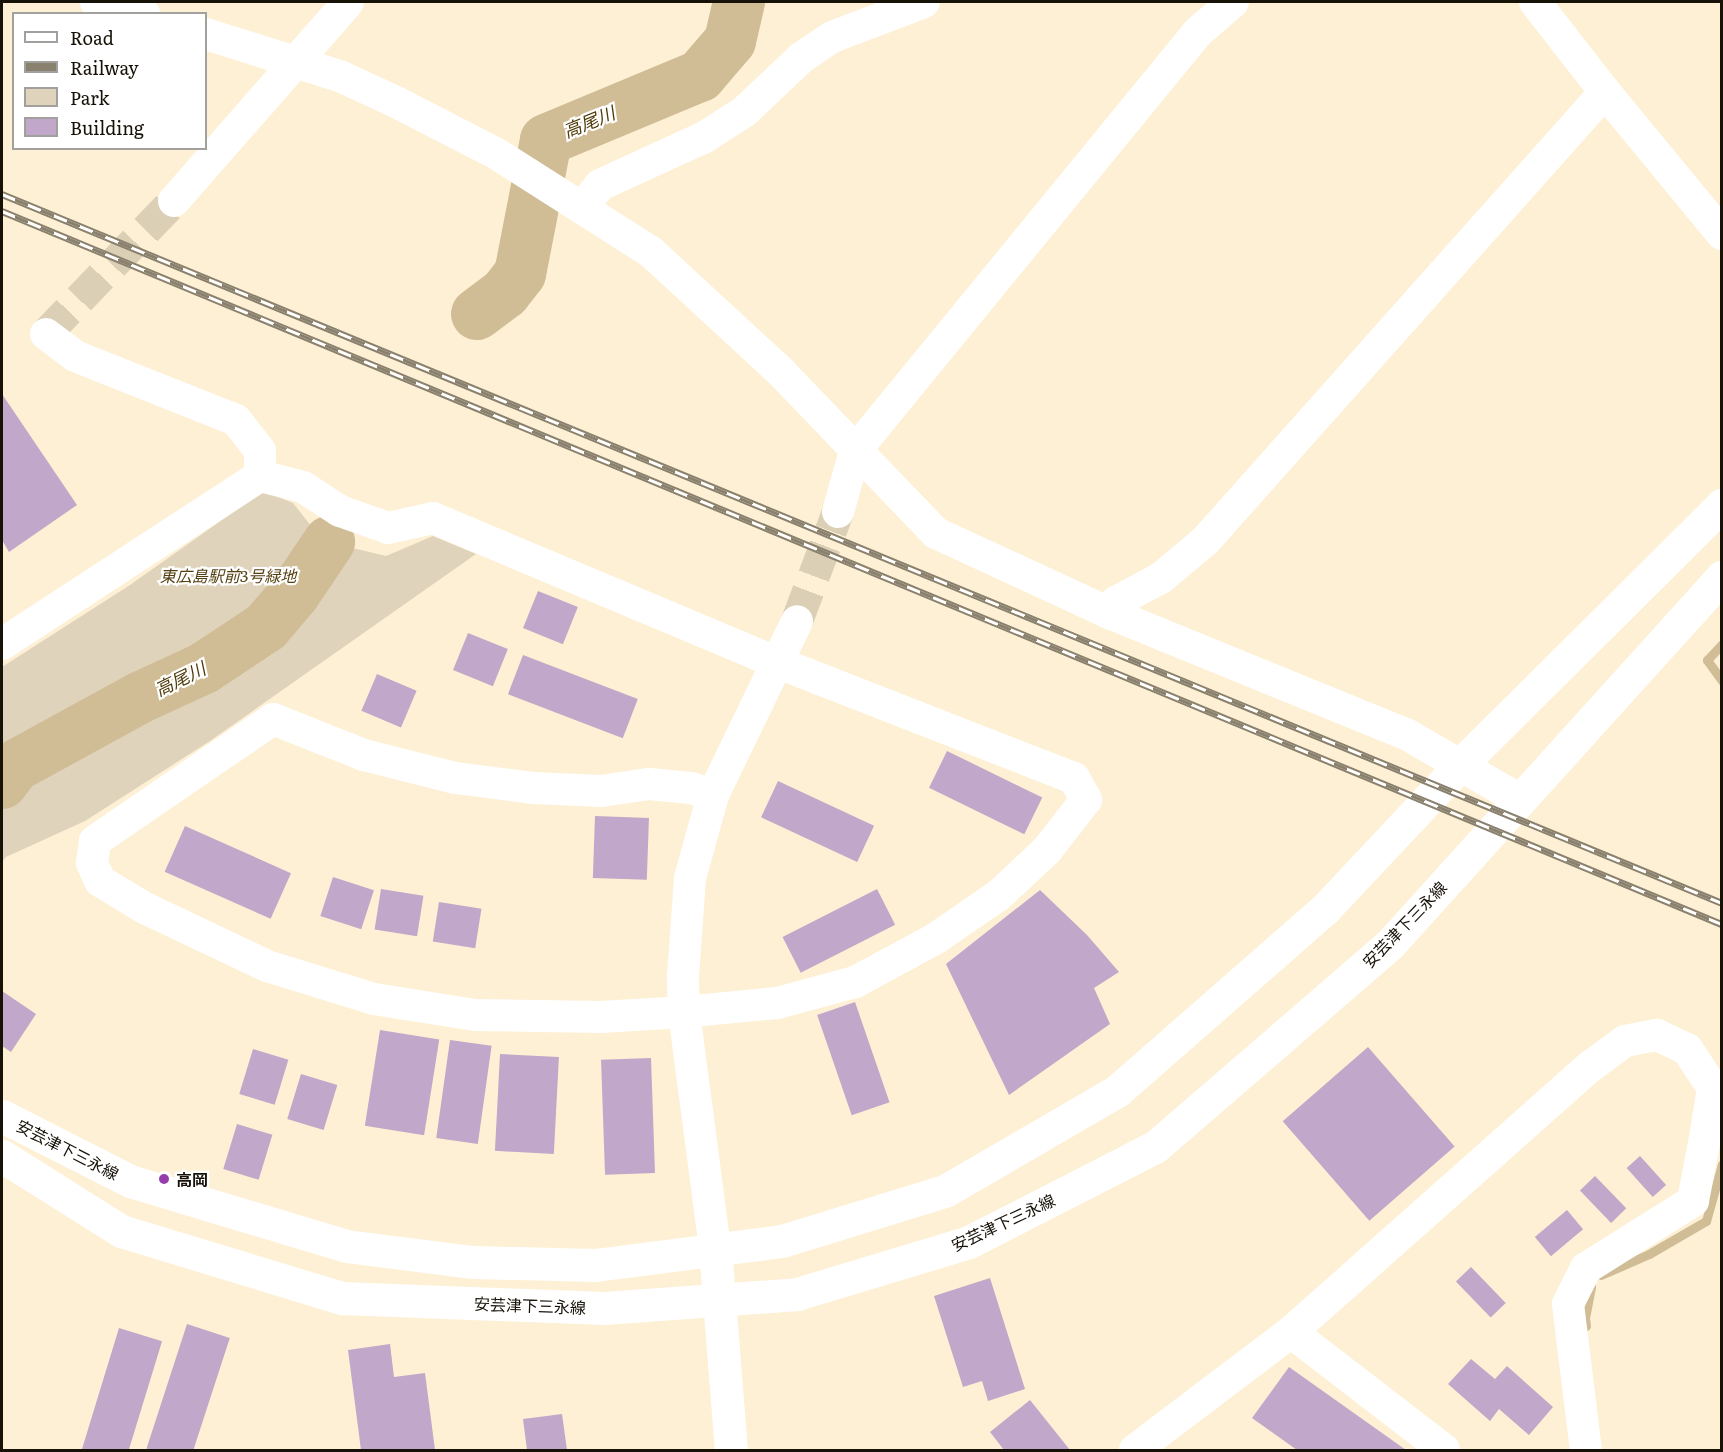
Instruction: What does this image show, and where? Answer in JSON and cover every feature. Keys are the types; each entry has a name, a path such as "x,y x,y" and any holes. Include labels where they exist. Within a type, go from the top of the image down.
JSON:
{"main road":[{"name":"安芸津下三永線","path":"2,1116 130,1181 346,1246 473,1262 595,1265 782,1241 945,1191 1117,1091 1324,910 1459,766 1722,505"},
{"name":"安芸津下三永線","path":"2,1156 121,1231 342,1298 604,1308 797,1294 969,1242 1155,1148 1390,944 1722,577"},
{"path":"715,1248 731,1450"}],"street":[{"path":"96,2 115,4 138,12"},
{"path":"174,201 348,2"},
{"path":"582,208 600,185 705,137 745,111 801,58 832,37 924,2"},
{"path":"838,512 855,451 1198,32 1233,2"},
{"path":"1535,2 1605,92 1722,234"},
{"path":"207,34 342,78 396,102 497,154 651,252 780,371 936,533 1109,613 1408,735 1520,800"},
{"path":"1109,613 1116,602 1161,578 1206,540 1605,92"},
{"path":"46,334 75,356 236,420 260,451 260,476"},
{"path":"2,644 260,476 303,487 340,511 387,528 433,518 776,662 1074,778 1086,800 1047,850 999,895 935,939 855,982 777,1003 684,1012 601,1017 475,1015 374,999 267,966 143,907 100,881 92,863 95,841 273,719 363,755 455,778 534,788 601,791 649,784 691,788 714,795"},
{"path":"715,1248 684,1012 683,976 690,878 714,795 797,621"},
{"path":"1135,1450 1291,1332 1591,1066 1625,1041 1657,1035 1687,1049 1713,1088 1705,1138 1693,1201 1586,1268 1568,1304 1586,1450"},
{"path":"1291,1332 1444,1450"}],"green space":[{"name":"東広島駅前3号緑地","path":"263,491 293,503 319,536 269,605 195,655 6,759 2,765 2,667 130,585"},
{"path":"433,536 476,554 210,741 85,821 6,857 2,862 2,805 38,769 167,703 280,636 316,592 336,544 386,556"}],"building":[{"path":"2,394 77,505 9,552 2,540"},
{"path":"538,591 578,607 563,644 523,628"},
{"path":"468,633 508,649 493,686 453,670"},
{"path":"523,655 638,699 623,738 508,694"},
{"path":"377,674 417,691 401,728 361,711"},
{"path":"947,751 1042,797 1024,834 929,788"},
{"path":"778,781 874,826 857,862 761,817"},
{"path":"595,816 649,818 647,880 593,878"},
{"path":"185,826 291,873 271,919 165,872"},
{"path":"333,877 374,890 361,929 320,916"},
{"path":"381,889 423,896 417,936 375,929"},
{"path":"877,889 895,925 801,973 783,937"},
{"path":"1040,890 1087,935 1119,972 1094,988 1110,1024 1009,1095 946,964"},
{"path":"439,902 481,909 475,948 433,942"},
{"path":"2,991 36,1014 11,1052 2,1046"},
{"path":"855,1002 890,1102 852,1115 817,1015"},
{"path":"380,1030 439,1039 424,1135 365,1126"},
{"path":"450,1040 492,1046 478,1144 436,1138"},
{"path":"1368,1047 1455,1147 1369,1221 1283,1121"},
{"path":"253,1049 288,1060 275,1105 239,1094"},
{"path":"500,1054 559,1057 554,1154 495,1151"},
{"path":"651,1058 655,1173 605,1175 601,1060"},
{"path":"301,1074 337,1085 324,1130 287,1119"},
{"path":"237,1124 272,1135 259,1180 223,1169"},
{"path":"1640,1156 1666,1185 1653,1197 1627,1168"},
{"path":"1595,1176 1626,1208 1611,1223 1580,1191"},
{"path":"1567,1210 1583,1229 1551,1256 1535,1237"},
{"path":"1471,1267 1506,1303 1491,1318 1456,1282"},
{"path":"990,1278 1025,1389 988,1401 982,1381 963,1387 934,1296"},
{"path":"187,1324 230,1338 193,1450 147,1449"},
{"path":"119,1328 162,1341 129,1450 82,1449"},
{"path":"390,1344 394,1377 425,1373 435,1450 361,1450 348,1350"},
{"path":"1471,1359 1495,1379 1507,1366 1553,1407 1529,1435 1499,1409 1490,1421 1448,1384"},
{"path":"1289,1367 1406,1450 1297,1450 1252,1418"},
{"path":"1030,1400 1070,1450 1004,1450 990,1432"},
{"path":"562,1414 567,1450 527,1450 523,1419"}],"waterway":[{"name":"高尾川","path":"477,314 505,293 520,274 546,140 700,76 730,41 739,2"},
{"name":"高尾川","path":"2,783 15,766 139,698 204,668 266,627 294,594 329,542"},
{"path":"1722,644 1707,660 1722,681"},
{"path":"1601,1275 1649,1254 1706,1221 1722,1164"},
{"path":"1586,1326 1585,1318 1591,1287"}],"tunnel":[{"path":"46,334 174,201"},
{"path":"797,621 838,512"}],"railway":[{"path":"2,194 1722,903"},
{"path":"2,211 1722,924"}],"place":[{"name":"高岡","path":"164,1179"}]}
